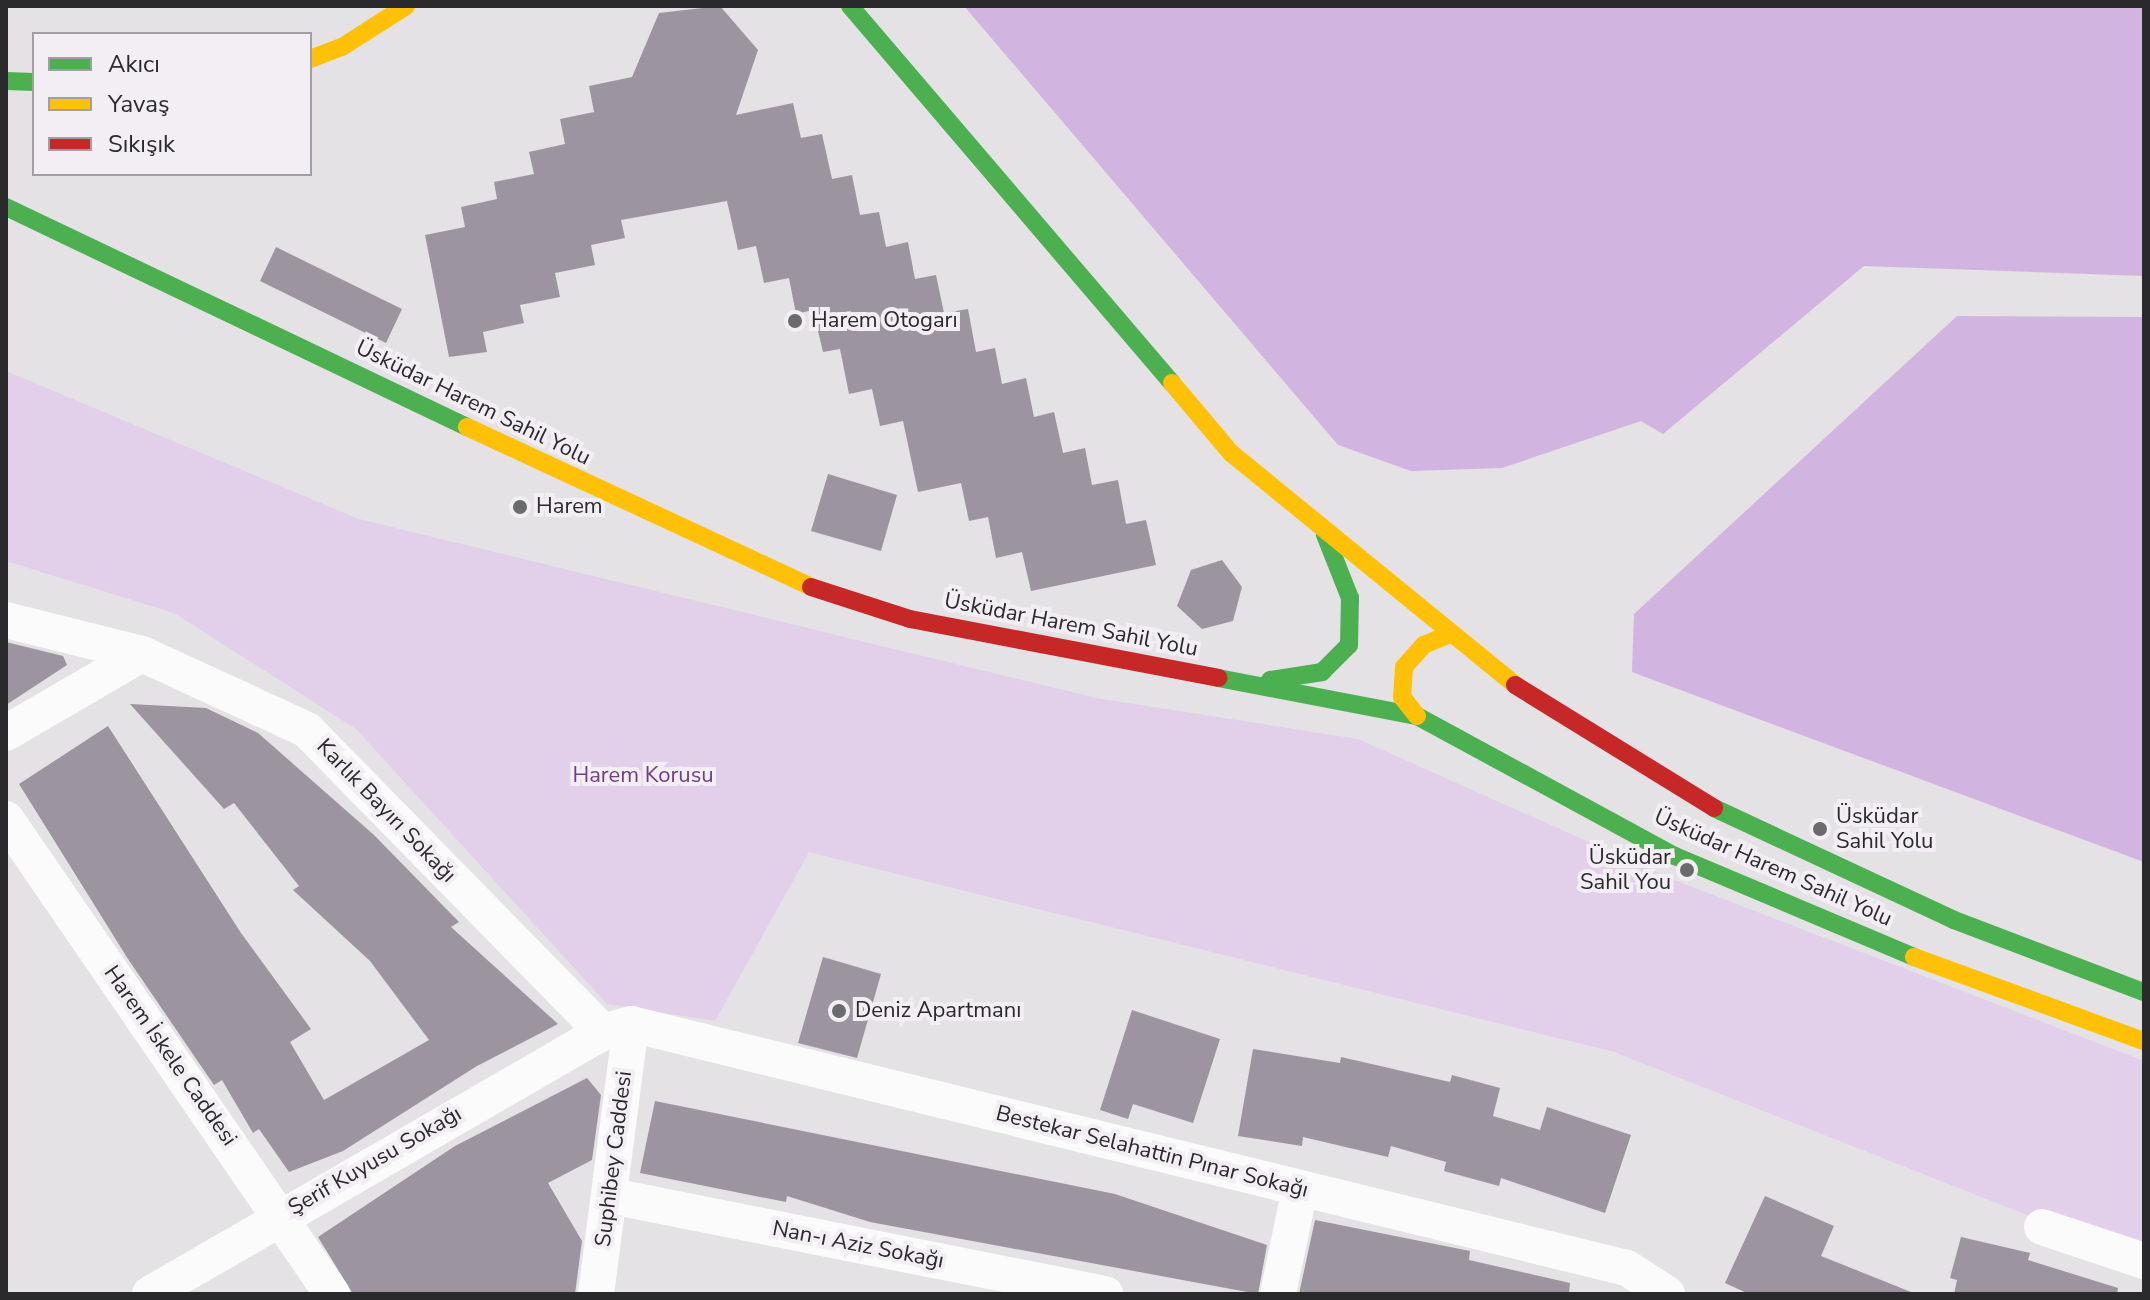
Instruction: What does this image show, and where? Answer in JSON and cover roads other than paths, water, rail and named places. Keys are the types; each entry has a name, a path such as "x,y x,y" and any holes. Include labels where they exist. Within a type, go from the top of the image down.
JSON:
{"main road":[{"path":"312,58 342,47 406,6"},
{"name":"Üsküdar Harem Sahil Yolu","path":"850,6 1231,453 1325,533 1537,703 1698,801 1954,920 2144,992"},
{"path":"6,81 32,82"},
{"name":"Üsküdar Harem Sahil Yolu","path":"6,207 782,577 910,619 1417,716 1675,856 1948,971 2144,1041"},
{"path":"1240,681 1299,678 1322,672 1349,645 1350,598 1325,533"},
{"path":"1417,716 1402,697 1404,667 1424,645 1452,633"}],"street":[{"name":"Karlık Bayırı Sokağı","path":"6,620 142,654 307,730 617,1028"},
{"path":"6,733 142,654"},
{"name":"Harem İskele Caddesi","path":"6,819 332,1294"},
{"name":"Bestekar Selahattin Pınar Sokağı","path":"617,1028 1627,1268 1667,1294"},
{"name":"Suphibey Caddesi","path":"596,1294 611,1196 617,1028"},
{"name":"Şerif Kuyusu Sokağı","path":"150,1294 280,1215 617,1028"},
{"path":"1278,1294 1300,1189"},
{"name":"Nan-ı Aziz Sokağı","path":"611,1196 1105,1294"},
{"path":"2042,1227 2144,1261"}],"place":[{"name":"Harem Otogarı","path":"795,321"},
{"name":"Harem","path":"520,507"},
{"name":"Üsküdar Sahil Yolu","path":"1820,829"},
{"name":"Üsküdar Sahil You","path":"1687,870"},
{"name":"Deniz Apartmanı","path":"839,1011"}],"park label":[{"name":"Harem Korusu","path":"643,776"}]}
